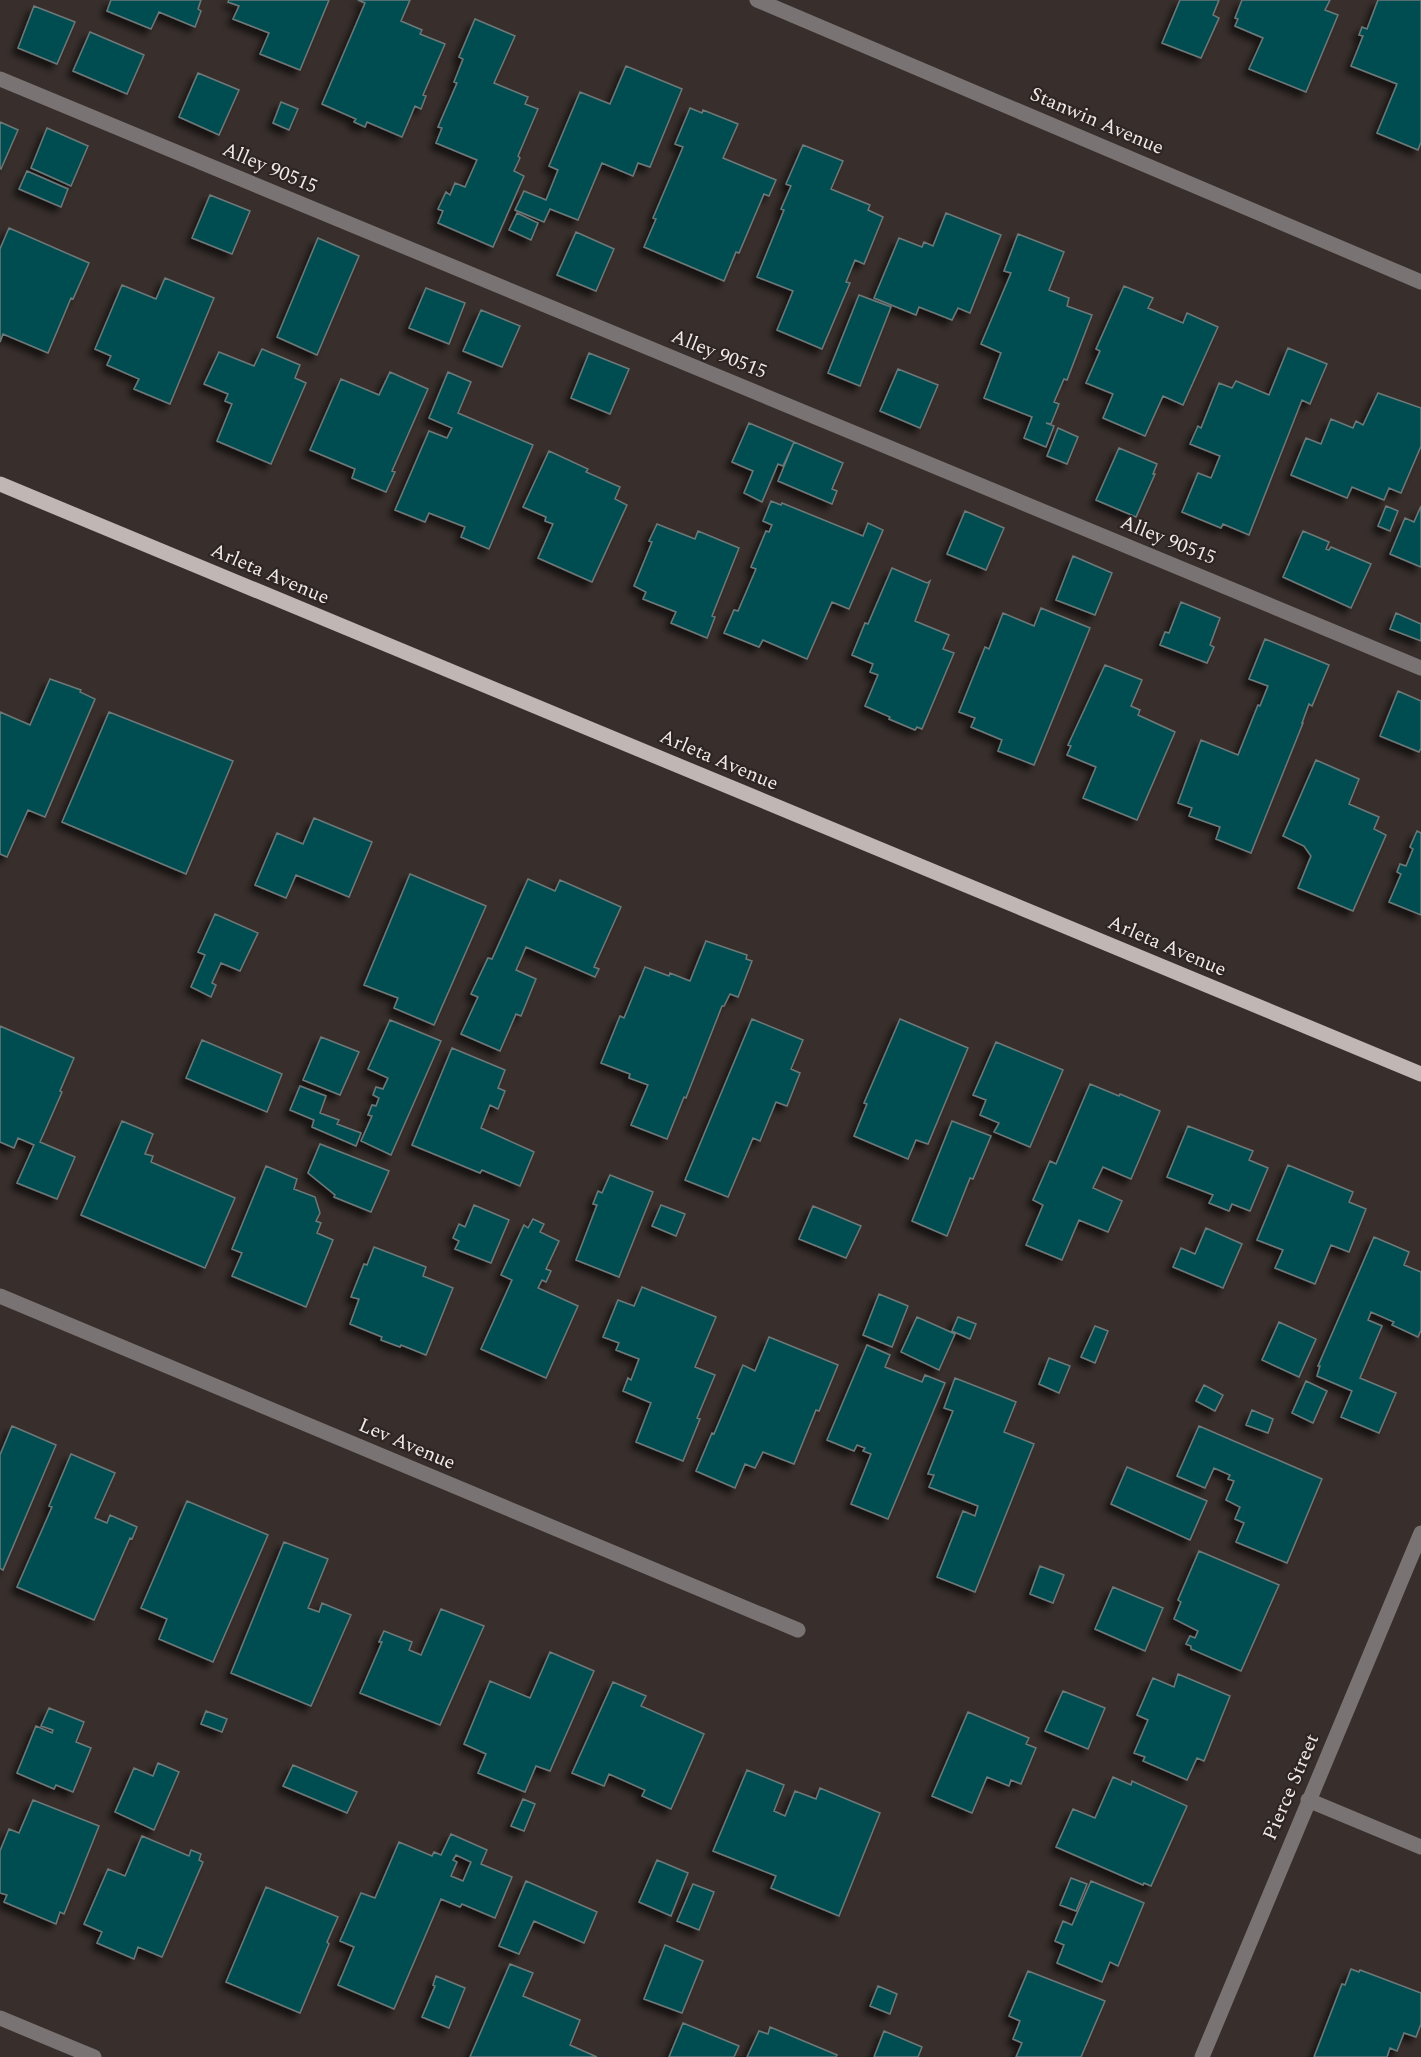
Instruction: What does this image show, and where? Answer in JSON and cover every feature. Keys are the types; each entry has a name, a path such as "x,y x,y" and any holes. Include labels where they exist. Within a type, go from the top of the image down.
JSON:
{"main road":[{"name":"Arleta Avenue","path":"0,484 1421,1074"}],"street":[{"name":"Stanwin Avenue","path":"757,0 1421,282"},
{"name":"Alley 90515","path":"0,79 1421,668"},
{"name":"Lev Avenue","path":"0,1296 798,1630"},
{"name":"Pierce Street","path":"1202,2057 1421,1533"},
{"path":"1308,1800 1421,1847"},
{"path":"0,2018 94,2057"}],"building":[{"path":"111,0 201,0 198,9 201,11 195,27 159,12 151,29 107,11"},
{"path":"229,0 329,0 300,70 260,54 269,33 233,19 239,6 228,2"},
{"path":"358,0 410,0 401,21 422,30 420,34 445,44 423,95 426,96 421,109 415,106 402,137 367,122 365,127 354,122 356,119 322,104 365,3"},
{"path":"1180,0 1219,0 1213,15 1219,18 1201,58 1162,43"},
{"path":"1242,0 1330,0 1325,10 1338,15 1306,92 1249,69 1263,38 1235,26 1238,19 1235,18"},
{"path":"1378,0 1421,0 1421,142 1418,150 1377,133 1397,84 1351,66 1363,36 1359,35 1362,27 1367,29"},
{"path":"34,6 75,22 57,64 18,48"},
{"path":"475,19 515,36 494,83 528,97 525,104 538,109 514,171 524,176 493,247 438,223 443,211 438,209 446,192 450,195 455,183 465,187 477,160 436,143 442,128 438,127 457,83 454,82 463,59 459,57"},
{"path":"90,32 144,55 127,94 73,71"},
{"path":"626,66 682,89 650,167 638,163 633,176 602,163 578,220 550,209 544,222 515,210 524,191 546,200 558,170 549,166 580,92 610,104"},
{"path":"198,73 239,90 219,135 179,117"},
{"path":"281,102 298,109 289,130 273,123"},
{"path":"690,108 702,113 703,110 738,124 723,158 776,180 769,196 764,194 739,253 736,252 724,281 644,247 656,219 653,218 683,147 675,144"},
{"path":"0,122 18,130 1,169 0,168"},
{"path":"47,128 88,146 71,186 31,168"},
{"path":"803,145 843,161 831,189 870,205 868,210 883,217 864,264 855,260 846,282 850,283 822,349 777,330 793,291 757,277 784,210 781,209 791,186 786,184"},
{"path":"27,171 68,189 61,207 19,189"},
{"path":"210,195 250,211 232,254 192,238"},
{"path":"517,213 538,223 531,240 509,230"},
{"path":"946,213 1001,235 970,313 958,308 952,320 919,307 916,315 874,298 899,238 922,247 924,242 933,246"},
{"path":"9,228 89,263 73,299 71,298 48,353 3,334 0,342 0,249"},
{"path":"576,232 614,249 596,291 557,275"},
{"path":"1018,234 1064,252 1049,290 1069,298 1067,306 1092,315 1067,380 1064,379 1054,402 1059,404 1051,424 1046,423 1054,426 1046,447 1024,438 1032,417 984,398 1001,353 981,344 1011,273 1004,271"},
{"path":"318,238 359,256 317,355 277,337"},
{"path":"165,278 214,298 170,404 134,389 139,379 107,365 111,356 95,349 122,285 156,299"},
{"path":"1124,286 1153,298 1148,308 1183,323 1187,313 1218,327 1183,405 1163,396 1145,436 1103,418 1113,394 1086,383 1100,351 1096,349"},
{"path":"426,288 465,303 449,344 409,328"},
{"path":"859,295 891,307 860,386 828,373"},
{"path":"481,310 520,326 502,367 463,351"},
{"path":"1288,348 1327,364 1310,404 1302,400 1249,535 1223,524 1221,528 1182,512 1198,473 1211,478 1220,456 1190,444 1198,426 1201,428 1219,383 1232,388 1236,381 1269,395"},
{"path":"262,349 300,365 295,378 306,383 271,464 217,441 232,404 225,401 228,394 204,384 219,352 254,366"},
{"path":"589,353 629,369 610,414 571,398"},
{"path":"898,369 938,385 920,428 880,411"},
{"path":"390,372 428,389 392,471 395,472 386,492 352,478 355,469 310,450 341,379 379,395"},
{"path":"448,372 471,382 458,413 533,445 489,549 461,537 465,527 429,513 425,522 395,510 429,431 447,438 452,428 429,418"},
{"path":"1378,393 1421,408 1421,446 1401,493 1389,488 1384,500 1352,487 1347,498 1291,475 1306,438 1321,444 1331,419 1353,428 1356,421 1363,425"},
{"path":"749,423 794,442 783,466 778,464 762,502 744,493 753,471 732,462"},
{"path":"1058,428 1078,437 1067,464 1047,456"},
{"path":"794,442 843,463 832,489 837,491 832,504 778,481"},
{"path":"1119,448 1157,464 1153,474 1155,474 1136,517 1096,500"},
{"path":"549,451 588,469 586,472 620,487 615,499 627,505 592,582 538,558 553,524 545,521 546,517 523,507"},
{"path":"771,501 781,505 782,503 863,536 868,523 883,530 849,609 832,602 807,659 763,640 759,647 724,633 734,610 738,611 756,569 751,567 766,531 769,532 772,525 763,521"},
{"path":"1386,506 1398,511 1390,531 1378,526"},
{"path":"1421,506 1421,567 1390,554 1405,518 1414,522"},
{"path":"965,511 1004,528 986,570 947,554"},
{"path":"657,524 695,539 698,531 739,548 712,616 715,617 707,638 671,623 676,612 643,599 646,592 634,586"},
{"path":"1303,531 1329,542 1326,549 1329,550 1331,547 1371,564 1351,608 1283,577"},
{"path":"1073,556 1112,573 1095,615 1056,600"},
{"path":"892,568 927,583 930,581 915,621 949,635 943,649 954,653 922,729 917,727 915,730 865,706 878,675 870,672 873,664 852,655"},
{"path":"1181,602 1220,618 1210,645 1214,647 1207,663 1160,645 1165,632 1169,633"},
{"path":"1041,608 1090,628 1034,765 998,751 1002,740 971,727 975,718 959,712 985,647 989,649 1003,613 1034,626"},
{"path":"1396,613 1421,624 1421,641 1390,629"},
{"path":"1265,639 1329,665 1312,706 1309,704 1251,853 1216,839 1220,827 1189,816 1192,808 1178,803 1201,740 1238,755 1268,686 1249,679"},
{"path":"1105,665 1142,680 1131,706 1140,710 1138,715 1175,732 1137,820 1083,798 1096,767 1067,755 1071,746 1068,745"},
{"path":"50,679 81,690 80,692 95,699 45,817 28,810 7,857 0,854 0,712 30,725"},
{"path":"1398,691 1421,701 1421,748 1419,752 1380,736"},
{"path":"109,712 233,761 186,874 62,822"},
{"path":"1316,760 1359,779 1349,804 1379,817 1374,829 1386,835 1353,911 1298,888 1311,856 1304,846 1283,836"},
{"path":"314,818 372,842 349,897 296,875 286,898 255,885 277,833 303,844"},
{"path":"1417,831 1421,833 1421,915 1389,902 1401,874 1397,872 1400,864 1406,866 1413,849 1410,847"},
{"path":"410,874 486,906 434,1025 394,1008 398,998 364,985"},
{"path":"528,879 555,891 560,880 621,907 594,967 599,969 595,977 526,947 516,970 536,979 521,1016 516,1014 500,1051 461,1034 478,997 471,994 488,958 492,959"},
{"path":"215,914 258,933 240,971 221,963 212,983 216,985 211,997 191,987 205,955 198,952"},
{"path":"706,941 747,955 746,959 752,961 738,997 730,994 722,1006 686,1098 684,1097 667,1139 631,1125 648,1085 629,1078 630,1074 601,1063 620,1016 624,1018 645,967 690,981"},
{"path":"752,1019 803,1040 791,1069 800,1073 787,1106 776,1102 760,1141 753,1138 728,1197 685,1180"},
{"path":"900,1019 968,1048 928,1144 916,1140 908,1159 854,1136 867,1104 864,1103"},
{"path":"390,1020 441,1041 391,1155 361,1141 372,1116 368,1115 372,1105 376,1106 379,1098 373,1095 376,1087 383,1089 388,1078 368,1069"},
{"path":"0,1026 74,1058 40,1142 75,1157 57,1199 17,1183 34,1145 18,1138 14,1148 0,1142"},
{"path":"321,1037 359,1052 340,1095 303,1080"},
{"path":"202,1040 282,1074 267,1112 186,1078"},
{"path":"996,1042 1063,1070 1030,1147 994,1132 999,1123 980,1115 986,1100 973,1095"},
{"path":"452,1048 505,1070 498,1088 505,1091 498,1109 490,1105 481,1128 534,1152 520,1186 482,1170 480,1173 412,1145"},
{"path":"1090,1084 1160,1111 1131,1179 1103,1167 1093,1188 1122,1201 1108,1232 1079,1220 1062,1260 1026,1245 1043,1205 1033,1200 1050,1161 1056,1164"},
{"path":"300,1086 326,1096 320,1113 339,1120 337,1124 361,1133 356,1146 312,1127 314,1120 290,1110"},
{"path":"122,1121 153,1134 145,1154 153,1156 151,1162 235,1198 205,1268 81,1215"},
{"path":"952,1121 991,1136 973,1179 970,1178 947,1236 912,1221"},
{"path":"1188,1126 1253,1151 1249,1160 1268,1168 1250,1211 1232,1204 1229,1211 1209,1203 1213,1195 1167,1177"},
{"path":"320,1144 389,1171 371,1212 334,1197 335,1195 308,1173"},
{"path":"1288,1165 1353,1192 1349,1202 1366,1209 1349,1252 1331,1245 1315,1284 1275,1268 1283,1250 1257,1240"},
{"path":"266,1166 297,1179 294,1189 315,1197 320,1213 316,1221 321,1223 317,1233 333,1240 306,1307 232,1276 242,1253 232,1249"},
{"path":"610,1175 653,1192 619,1277 576,1260 597,1205 593,1204 598,1191 602,1193"},
{"path":"474,1205 509,1220 491,1263 455,1249 459,1241 453,1238 459,1224 465,1227"},
{"path":"661,1205 685,1214 676,1236 652,1226"},
{"path":"813,1206 861,1226 846,1258 799,1239"},
{"path":"533,1219 544,1224 540,1232 559,1241 546,1269 551,1271 546,1282 542,1280 538,1288 578,1306 546,1378 481,1349 512,1280 501,1275 524,1225 528,1228"},
{"path":"1206,1228 1242,1244 1223,1288 1173,1267 1181,1248 1195,1254"},
{"path":"1374,1237 1409,1252 1404,1265 1421,1272 1421,1330 1418,1337 1392,1325 1394,1322 1371,1312 1368,1320 1382,1326 1360,1378 1396,1393 1379,1433 1341,1417 1352,1391 1317,1376 1320,1366 1318,1366"},
{"path":"374,1247 426,1267 423,1276 453,1288 426,1355 381,1340 382,1337 350,1324 359,1299 351,1297 364,1264 367,1265"},
{"path":"642,1287 716,1317 695,1367 715,1375 697,1418 700,1419 683,1461 636,1442 651,1403 623,1391 628,1378 631,1380 639,1359 616,1350 619,1343 603,1337 618,1300 634,1306"},
{"path":"879,1294 908,1306 892,1347 863,1335"},
{"path":"917,1317 955,1334 939,1370 901,1352"},
{"path":"958,1317 976,1324 970,1339 952,1331"},
{"path":"1279,1322 1316,1339 1299,1377 1262,1360"},
{"path":"1095,1326 1108,1331 1095,1363 1081,1357"},
{"path":"769,1337 838,1365 819,1411 816,1410 794,1464 763,1452 755,1468 745,1464 735,1488 696,1471 743,1365 755,1371"},
{"path":"867,1345 890,1355 885,1367 922,1382 925,1375 945,1383 888,1519 851,1504 871,1454 863,1451 865,1448 857,1445 854,1451 827,1440"},
{"path":"1049,1358 1070,1366 1059,1393 1039,1384"},
{"path":"955,1378 1016,1402 1004,1432 1034,1444 975,1592 937,1577 963,1511 975,1516 978,1506 929,1487 934,1475 928,1474 953,1411 944,1408"},
{"path":"1306,1381 1327,1391 1313,1423 1292,1413"},
{"path":"1204,1385 1223,1395 1215,1411 1196,1401"},
{"path":"1252,1410 1273,1419 1268,1433 1246,1425"},
{"path":"12,1426 56,1445 3,1570 0,1568 0,1455"},
{"path":"1199,1426 1322,1479 1287,1563 1236,1542 1244,1523 1235,1519 1240,1507 1226,1500 1234,1481 1228,1479 1230,1475 1214,1468 1205,1488 1177,1476"},
{"path":"71,1454 115,1473 95,1518 107,1523 110,1515 137,1527 94,1620 17,1587 52,1507 49,1506"},
{"path":"1127,1467 1207,1501 1190,1540 1111,1504"},
{"path":"187,1501 268,1535 213,1662 159,1639 167,1619 141,1608"},
{"path":"284,1542 328,1559 308,1608 319,1612 322,1603 351,1615 311,1706 231,1673"},
{"path":"1199,1551 1279,1585 1241,1671 1191,1649 1191,1646 1186,1644 1190,1636 1195,1638 1198,1631 1174,1619 1181,1602 1178,1600"},
{"path":"1040,1566 1064,1575 1053,1603 1030,1594"},
{"path":"1113,1587 1163,1608 1145,1651 1095,1629"},
{"path":"441,1609 484,1626 440,1725 360,1693 382,1642 379,1642 384,1631 412,1642 409,1650 421,1655"},
{"path":"550,1652 594,1671 550,1771 536,1766 525,1792 478,1773 486,1754 464,1744 490,1681 530,1698"},
{"path":"1178,1674 1230,1696 1204,1761 1197,1758 1187,1780 1143,1761 1145,1757 1134,1753 1148,1720 1137,1715 1153,1678 1174,1687"},
{"path":"613,1682 646,1696 641,1706 704,1734 671,1809 642,1796 645,1790 609,1774 604,1786 572,1773"},
{"path":"1063,1691 1105,1708 1088,1749 1045,1731"},
{"path":"49,1708 84,1722 76,1742 91,1748 73,1792 56,1785 54,1789 17,1773 36,1726 52,1733 53,1730 41,1726"},
{"path":"206,1711 227,1719 222,1732 201,1724"},
{"path":"968,1712 1029,1738 1026,1744 1036,1748 1021,1784 1011,1780 1009,1786 987,1777 972,1813 932,1796"},
{"path":"158,1763 179,1772 154,1830 115,1812 134,1768 153,1776"},
{"path":"293,1765 357,1792 347,1813 283,1786"},
{"path":"747,1770 784,1785 774,1811 785,1816 795,1791 816,1799 820,1788 880,1813 839,1916 771,1888 776,1876 713,1851"},
{"path":"1113,1777 1131,1785 1132,1781 1187,1806 1151,1886 1144,1883 1143,1885 1056,1847 1073,1809 1095,1818"},
{"path":"523,1799 535,1804 524,1831 511,1826"},
{"path":"33,1800 99,1826 64,1914 60,1912 56,1924 4,1902 7,1895 0,1893 0,1851 9,1829 19,1833"},
{"path":"451,1834 487,1850 481,1864 512,1877 495,1918 462,1904 460,1907 441,1899 394,2009 338,1985 354,1947 340,1941 361,1893 375,1898 399,1842 432,1856 434,1852 441,1855","holes":["456,1855 471,1862 463,1881 451,1876 457,1862 453,1860"]},
{"path":"142,1836 189,1856 191,1850 201,1854 199,1860 203,1862 162,1957 138,1947 134,1959 97,1943 102,1932 84,1924 108,1869 125,1876"},
{"path":"657,1860 688,1873 671,1916 639,1902"},
{"path":"1071,1878 1087,1884 1076,1911 1060,1905"},
{"path":"526,1881 597,1912 584,1943 534,1921 519,1954 499,1946"},
{"path":"1091,1881 1144,1903 1118,1966 1110,1962 1102,1982 1057,1963 1064,1945 1055,1941 1063,1921 1072,1925"},
{"path":"693,1884 714,1892 699,1930 677,1921"},
{"path":"266,1887 338,1917 300,2013 226,1982"},
{"path":"665,1945 703,1961 682,2013 644,1999"},
{"path":"510,1964 533,1973 523,1996 580,2020 570,2045 597,2057 470,2057"},
{"path":"1351,1969 1359,1972 1360,1970 1421,1993 1421,2024 1416,2037 1404,2033 1397,2051 1390,2048 1387,2057 1314,2057 1342,1984 1345,1985"},
{"path":"1028,1971 1105,2001 1081,2057 1016,2057 1022,2043 1013,2039 1020,2021 1009,2016"},
{"path":"436,1976 465,1988 449,2028 422,2017 435,1986 433,1985"},
{"path":"878,1986 897,1994 890,2014 870,2006"},
{"path":"683,2023 739,2046 734,2057 669,2057"},
{"path":"770,2027 837,2055 836,2057 747,2057 759,2031 768,2034"},
{"path":"884,2031 922,2047 918,2057 874,2057"}]}
